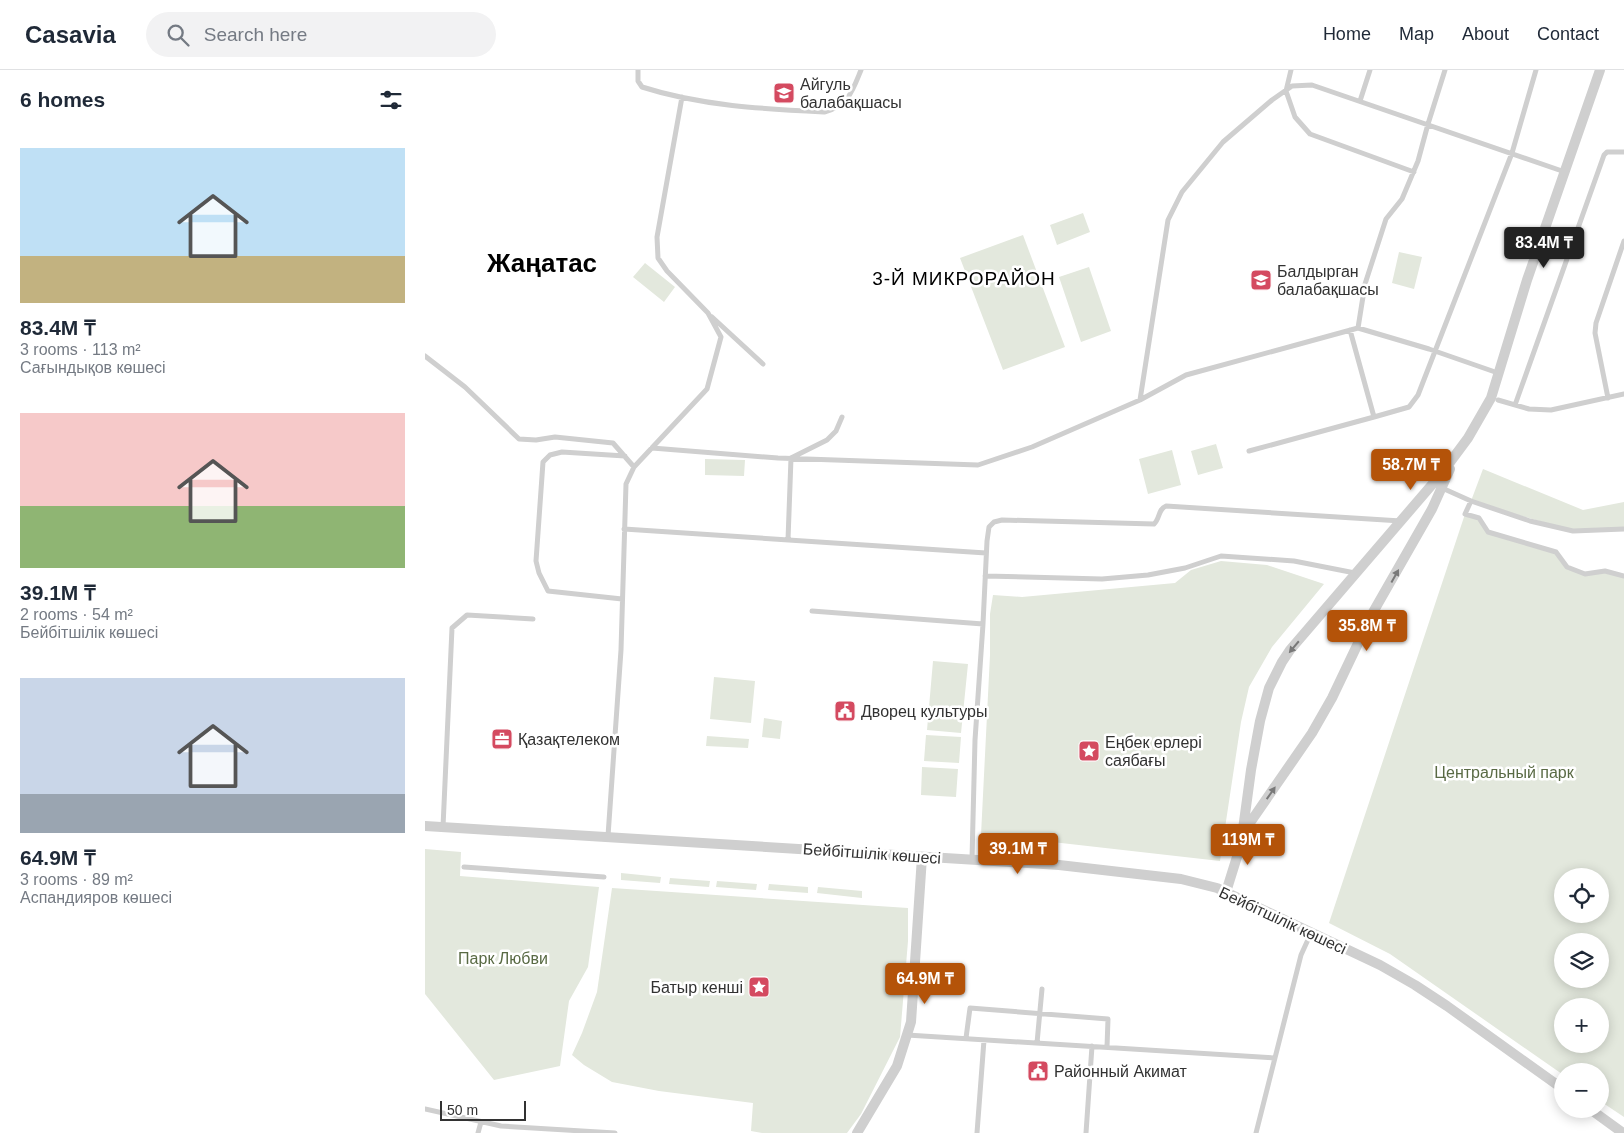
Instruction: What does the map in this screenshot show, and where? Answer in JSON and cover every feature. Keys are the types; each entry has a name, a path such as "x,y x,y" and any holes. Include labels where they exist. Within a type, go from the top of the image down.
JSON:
{"street":[{"path":"1226,892 1237,860 1243,833 1251,770 1260,721 1269,688 1290,650 1442,473 1468,438 1491,398 1527,280 1600,70"},
{"path":"1243,833 1312,733 1332,698 1372,614 1432,509 1457,452"},
{"name":"Бейбітшілік көшесі","path":"425,826 1059,865 1181,879 1217,888 1380,965 1447,1006 1554,1083"},
{"path":"857,1133 897,1066 911,1022 922,856"},
{"path":"1602,1118 1623,1133"}],"lane":[{"path":"638,70 639,81 642,87 669,96 754,108 825,112 836,109 850,96 861,70"},
{"path":"1291,70 1285,91 1295,117 1310,134 1413,172"},
{"path":"1360,101 1370,70"},
{"path":"1358,328 1365,284 1386,219 1403,199 1418,161 1427,124 1445,70"},
{"path":"1249,451 1409,406 1418,395 1512,153 1536,70"},
{"path":"1140,400 1168,220 1182,192 1223,142 1292,86 1312,86 1360,101 1565,172"},
{"path":"682,97 657,237 658,258 667,271 708,313 763,364"},
{"path":"1515,405 1604,155 1607,152 1624,152"},
{"path":"1608,398 1595,333 1596,323 1623,245"},
{"path":"608,836 621,650 625,484 634,467 707,389 721,337 708,313"},
{"path":"652,448 791,458 978,464 1032,448 1140,400 1185,375 1358,328 1435,351 1498,373"},
{"path":"1350,330 1374,417"},
{"path":"425,356 465,388 519,439 536,440 555,437 599,440 613,443 634,467"},
{"path":"1498,400 1529,409 1551,410 1624,394"},
{"path":"791,458 827,440 836,430 842,417"},
{"path":"622,598 548,591 539,573 536,561 543,462 550,455 562,452 625,456"},
{"path":"788,540 791,458"},
{"path":"1441,488 1471,501 1530,521 1573,531 1624,529"},
{"path":"1471,501 1465,514 1479,518 1488,532 1556,552 1567,566 1585,574 1605,571 1624,576"},
{"path":"972,860 975,740 986,553 989,527 995,522 1002,520 1154,524 1158,520 1161,510 1166,506 1401,521"},
{"path":"624,529 986,553"},
{"path":"985,576 1102,579 1148,575 1185,568 1221,556 1294,560 1357,574"},
{"path":"812,611 983,624"},
{"path":"443,827 452,628 467,615 533,619"},
{"path":"464,867 604,877"},
{"path":"1256,1133 1301,955 1311,933"},
{"path":"1037,1043 1042,989"},
{"path":"966,1038 970,1008 1108,1019 1107,1047"},
{"path":"907,1035 1275,1058"},
{"path":"977,1133 984,1040"},
{"path":"1086,1133 1092,1046"},
{"path":"425,1109 501,1126 556,1131 615,1133"},
{"path":"478,1133 481,1122"},
{"path":"501,1126 501,1133"}],"green space":[{"path":"1083,213 1090,232 1057,245 1050,225"},
{"path":"1023,235 1065,347 1003,370 960,258"},
{"path":"1399,252 1422,257 1414,289 1392,283"},
{"path":"645,263 675,287 664,302 633,277"},
{"path":"1089,267 1111,331 1081,342 1059,277"},
{"path":"1216,444 1223,468 1198,475 1191,451"},
{"path":"1172,450 1181,485 1148,494 1139,459"},
{"path":"705,459 745,460 744,476 705,475"},
{"path":"1483,469 1583,510 1624,502 1624,529 1573,531 1471,501"},
{"name":"Центральный парк","path":"1465,514 1479,518 1488,533 1556,552 1567,566 1580,572 1605,571 1624,576 1624,1117 1609,1107 1609,1063 1554,1063 1554,1068 1390,954 1329,923"},
{"path":"1221,561 1267,565 1324,584 1272,647 1249,687 1241,722 1220,861 981,835 990,655 990,614 993,595 1022,597 1175,583 1191,570"},
{"path":"933,661 968,664 961,733 927,730"},
{"path":"714,677 755,681 751,723 710,719"},
{"path":"764,718 782,721 780,739 762,737"},
{"path":"926,735 961,737 959,763 924,761"},
{"path":"707,736 749,739 748,748 706,746"},
{"path":"922,767 958,769 956,797 921,795"},
{"name":"Парк Любви","path":"425,849 461,852 460,876 599,887 588,967 569,1001 560,1066 494,1080 425,994"},
{"path":"621,873 661,877 660,883 621,880"},
{"path":"670,878 710,881 709,887 669,884"},
{"path":"717,881 757,884 756,890 716,887"},
{"path":"769,884 808,887 808,893 768,890"},
{"path":"818,887 862,891 862,898 817,893"},
{"path":"612,888 908,908 908,941 900,1037 861,1114 847,1133 762,1133 751,1131 753,1103 659,1091 612,1082 584,1065 572,1055 597,992"}],"place":[{"name":"Айгуль балабақшасы","path":"784,93"},
{"name":"Балдырган балабақшасы","path":"1261,280"},
{"name":"Дворец культуры","path":"845,711"},
{"name":"Қазақтелеком","path":"502,739"},
{"name":"Еңбек ерлері саябағы","path":"1089,751"},
{"name":"Батыр кенші","path":"759,987"},
{"name":"Районный Акимат","path":"1038,1071"}],"district":[{"name":"Жаңатас","path":"542,263"},
{"name":"3-Й МИКРОРАЙОН","path":"964,278"}]}
